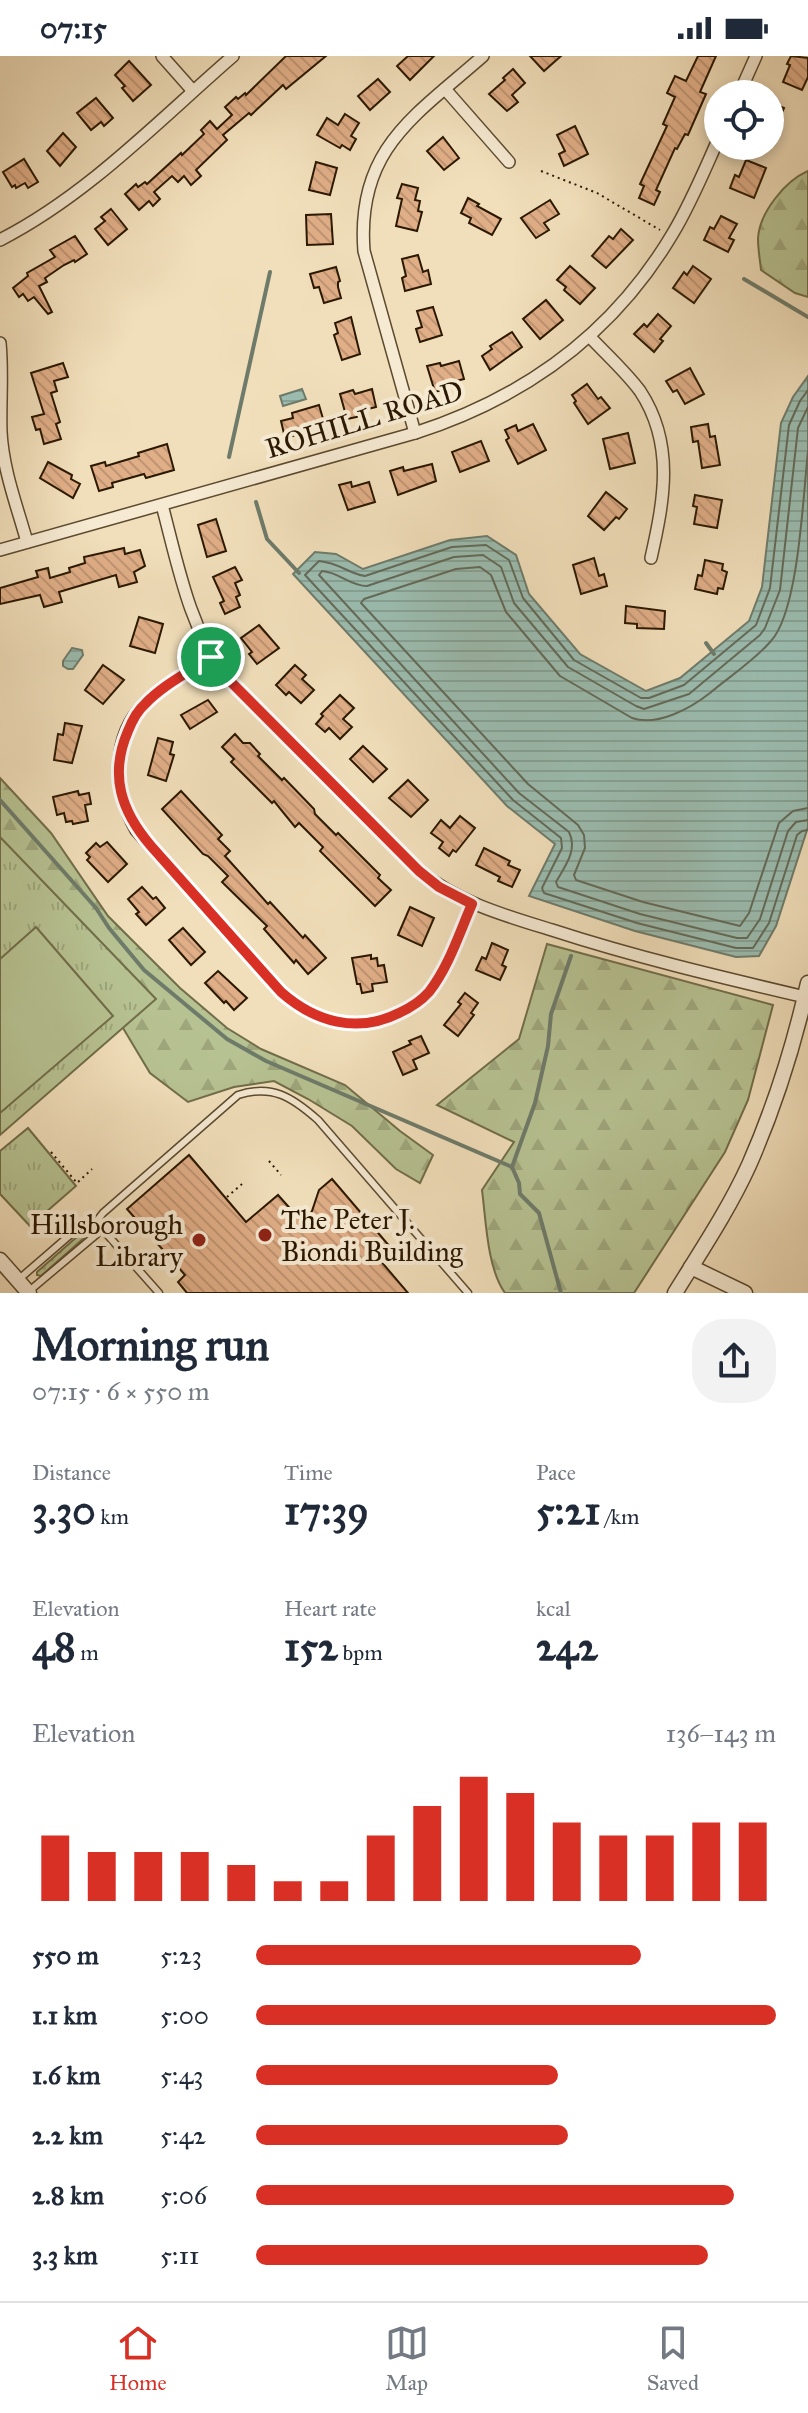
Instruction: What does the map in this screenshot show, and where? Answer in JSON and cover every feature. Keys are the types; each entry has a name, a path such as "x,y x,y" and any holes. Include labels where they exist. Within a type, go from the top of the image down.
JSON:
{"street":[{"path":"162,56 193,91"},
{"path":"0,240 34,222 82,188 233,56"},
{"path":"415,433 364,251 362,226 369,184 390,142 405,124 483,56"},
{"path":"745,80 756,56"},
{"path":"445,89 509,162"},
{"name":"ROHILL ROAD","path":"0,550 415,433 473,412 509,394 590,337 623,302 656,259 687,209 709,160"},
{"path":"590,337 638,389 658,429 663,451 665,489 651,558"},
{"path":"0,343 0,429 27,542"},
{"path":"162,505 197,629 211,657 226,677 419,871 439,887 472,904 638,956 806,990 779,1088 749,1165 675,1293"},
{"path":"211,657 160,691 143,706 132,722 122,744 119,762 122,798 136,830 281,992 298,1007 341,1024 364,1024 388,1019 409,1009 433,986 472,904"},
{"path":"0,1260 28,1293"},
{"path":"691,1267 745,1293"}],"lane":[{"path":"18,1280 85,1222 96,1222 238,1095 254,1090 273,1092 297,1102 318,1120 468,1293"},
{"path":"28,1293 97,1234 96,1222"},
{"path":"96,1222 159,1293"}],"path":[{"path":"541,171 597,193 660,230"},
{"path":"51,1152 77,1183 92,1169"},
{"path":"269,1161 281,1175"},
{"path":"227,1197 242,1184"}],"green space":[{"path":"808,171 808,297 795,293 761,270 758,239 763,219 775,199 791,182"},
{"path":"0,778 51,833 108,916 180,988 227,1028 261,1049 345,1085 433,1155 420,1183 396,1169 352,1126 274,1081 234,1087 188,1102 150,1073 117,1018 0,871"},
{"path":"0,837 156,999 0,1135"},
{"path":"36,927 113,1016 0,1113 0,959"},
{"path":"547,944 773,1005 748,1100 725,1152 634,1293 505,1293 494,1271 482,1190 514,1142 437,1105 519,1039"},
{"path":"28,1128 76,1186 30,1226 0,1194 0,1151"},
{"path":"88,1227 92,1231 41,1276 37,1275 37,1272"}],"water":[{"path":"808,376 808,827 776,926 759,956 736,957 635,931 529,896 555,844 507,806 293,574 315,552 336,554 363,569 450,540 487,536 516,555 529,594 580,654 646,691 680,678 749,621 762,587 781,423 793,397"},
{"path":"302,389 306,399 283,406 280,396"},
{"path":"72,648 82,650 83,655 73,669 68,669 63,666 63,661"}],"building":[{"path":"286,56 326,56 286,89 283,85 251,115 249,113 223,135 227,140 196,170 201,176 191,185 184,176 178,182 172,176 154,192 160,199 153,206 149,201 139,210 125,194 136,184 138,187 145,182 147,184 182,155 204,134 201,130 210,121 217,129 232,115 225,107 236,97 246,95"},
{"path":"408,56 434,56 410,80 397,66"},
{"path":"530,56 561,56 544,71"},
{"path":"698,56 716,56 700,92 704,93 704,99 688,135 685,134 675,148 656,190 660,192 654,205 639,198 644,186 640,184 667,126 663,124 675,97 667,93 675,76 686,81"},
{"path":"791,56 808,58 808,77 802,90 784,82 790,65 787,64"},
{"path":"129,61 151,85 133,101 115,75"},
{"path":"513,69 525,83 512,95 518,102 507,111 489,94"},
{"path":"378,79 390,92 370,110 358,96"},
{"path":"96,98 113,118 104,126 101,122 91,130 77,113"},
{"path":"345,114 359,123 351,136 356,139 350,150 317,135 327,118 338,125"},
{"path":"575,126 588,154 564,166 559,154 565,151 557,135"},
{"path":"63,133 76,147 60,166 47,151"},
{"path":"443,137 459,158 444,170 427,151"},
{"path":"24,159 38,182 28,188 25,183 12,187 3,172"},
{"path":"746,160 766,168 754,198 730,188 735,175 739,177"},
{"path":"316,162 337,168 330,195 309,190"},
{"path":"402,184 418,188 415,200 420,201 418,211 422,212 417,231 396,226 402,199 397,198"},
{"path":"468,198 501,219 492,235 469,223 471,218 461,213"},
{"path":"550,200 559,214 544,223 549,230 536,238 521,218"},
{"path":"111,209 127,229 108,245 95,229 105,221 101,217"},
{"path":"331,214 333,244 307,245 306,215"},
{"path":"721,216 737,224 729,238 734,240 728,252 704,240 710,227 714,229"},
{"path":"621,229 633,240 606,268 592,256 609,236 613,239"},
{"path":"75,236 87,254 64,265 39,286 52,312 48,314 34,297 28,301 23,294 19,297 13,288 28,276 27,273 55,257 50,250"},
{"path":"418,255 423,272 428,270 431,284 405,291 402,259"},
{"path":"570,266 595,288 580,304 557,280"},
{"path":"693,266 711,279 694,303 673,288 684,272 687,275"},
{"path":"336,267 341,298 324,303 319,287 314,288 310,274"},
{"path":"546,300 563,320 540,339 523,319"},
{"path":"433,307 442,335 420,342 416,329 422,327 417,311"},
{"path":"658,314 671,326 654,352 634,334 644,324 647,327"},
{"path":"351,317 360,354 342,360 334,335 338,333 335,323"},
{"path":"512,332 522,347 490,370 482,356 492,349 490,346"},
{"path":"459,361 464,379 435,392 427,366"},
{"path":"63,363 68,377 54,381 57,391 51,393 60,422 56,424 61,439 44,444 40,429 36,430 32,417 44,414 31,373"},
{"path":"690,368 704,394 685,404 677,390 673,392 666,381"},
{"path":"587,384 598,399 601,397 610,408 588,424 572,395"},
{"path":"372,389 376,407 364,410 361,416 347,419 340,394"},
{"path":"319,405 324,422 298,430 300,434 285,438 281,421 293,418 292,413"},
{"path":"533,424 546,450 518,464 506,440 509,438 505,430 516,425 518,431"},
{"path":"708,424 710,437 715,436 720,465 702,468 698,441 693,442 691,427"},
{"path":"628,433 635,463 610,469 603,439"},
{"path":"481,441 489,461 460,472 452,452"},
{"path":"167,444 174,470 146,478 144,474 112,483 113,487 99,491 91,466 105,462 106,466"},
{"path":"48,462 72,475 71,479 80,484 73,498 40,478"},
{"path":"432,464 436,481 398,495 390,471"},
{"path":"351,482 352,487 369,482 375,502 348,510 339,485"},
{"path":"606,492 627,509 604,530 588,516"},
{"path":"695,495 722,500 717,528 694,524 697,507 693,506"},
{"path":"216,519 226,551 207,557 198,525"},
{"path":"124,548 125,554 140,550 145,566 134,572 137,582 119,587 116,575 59,592 62,602 44,607 40,595 0,604 0,588 38,577 36,571 48,568 50,578 85,563 84,557"},
{"path":"594,558 599,576 604,574 607,586 581,594 573,565"},
{"path":"705,560 723,564 722,570 727,572 723,589 718,588 717,594 695,589"},
{"path":"235,567 242,580 235,583 240,595 236,597 240,607 225,614 220,603 224,601 213,577"},
{"path":"626,606 665,611 664,629 637,628 637,624 625,623"},
{"path":"139,617 163,624 155,653 130,646"},
{"path":"259,625 279,648 257,664 241,638"},
{"path":"103,665 124,680 103,704 85,690"},
{"path":"295,665 306,675 302,679 314,690 301,703 276,685"},
{"path":"340,695 354,708 343,719 352,727 340,739 329,728 325,732 316,724 323,716 321,714"},
{"path":"208,700 217,712 190,729 181,715"},
{"path":"65,723 82,726 72,763 54,760 58,734 63,735"},
{"path":"235,734 243,743 250,743 260,754 258,756 282,780 284,778 314,809 315,814 380,875 378,878 391,890 375,906 320,851 323,847 299,823 295,827 274,801 272,803 231,762 234,759 222,747"},
{"path":"158,738 173,742 170,754 174,755 166,781 148,775"},
{"path":"363,746 387,769 373,782 350,759"},
{"path":"408,780 428,800 411,817 389,798"},
{"path":"78,791 79,795 89,793 91,804 85,805 88,821 73,824 72,821 66,822 64,813 57,815 53,797"},
{"path":"181,791 222,835 218,839 230,851 225,856 268,904 270,902 326,958 308,974 264,929 267,926 222,882 228,876 162,809"},
{"path":"460,816 475,828 456,852 453,850 449,856 439,848 443,842 431,833 441,820 450,828"},
{"path":"107,842 127,864 108,882 87,860 90,857 86,853 96,843 100,847"},
{"path":"484,848 510,861 508,865 520,870 512,887 476,865"},
{"path":"142,887 165,908 146,925 128,899"},
{"path":"410,907 434,918 422,946 398,935"},
{"path":"183,928 205,952 191,965 169,940"},
{"path":"492,943 508,950 502,965 506,967 500,980 476,970 482,957 486,959"},
{"path":"371,955 371,959 377,958 378,966 384,965 387,982 372,984 373,991 362,993 352,958"},
{"path":"218,971 247,998 234,1010 205,983"},
{"path":"465,993 478,1003 471,1013 474,1015 458,1036 444,1025 461,1004 458,1002"},
{"path":"421,1036 429,1053 413,1060 417,1069 403,1075 393,1052"},
{"name":"The Peter J. Biondi Building","path":"189,1155 246,1222 278,1195 303,1223 312,1211 319,1190 332,1179 391,1248 379,1259 408,1293 187,1293 178,1282 185,1275 127,1209"}],"waterway":[{"path":"229,457 270,272"},
{"path":"744,279 808,317"},
{"path":"256,502 267,539 299,573"},
{"path":"706,643 714,654"},
{"path":"0,800 96,908 144,970 227,1039 266,1061 512,1167 520,1194 539,1213 561,1293"},
{"path":"512,1167 535,1103 548,1046 551,1014 571,956"}],"place":[{"name":"The Peter J. Biondi Building","path":"265,1235"},
{"name":"Hillsborough Library","path":"199,1240"}],"route":[{"path":"211,657 226,677 419,871 439,887 472,904 440,976 426,995 409,1009 388,1019 364,1024 341,1024 298,1007 281,992 136,830 122,798 119,780 122,744 143,706 211,657"}]}
